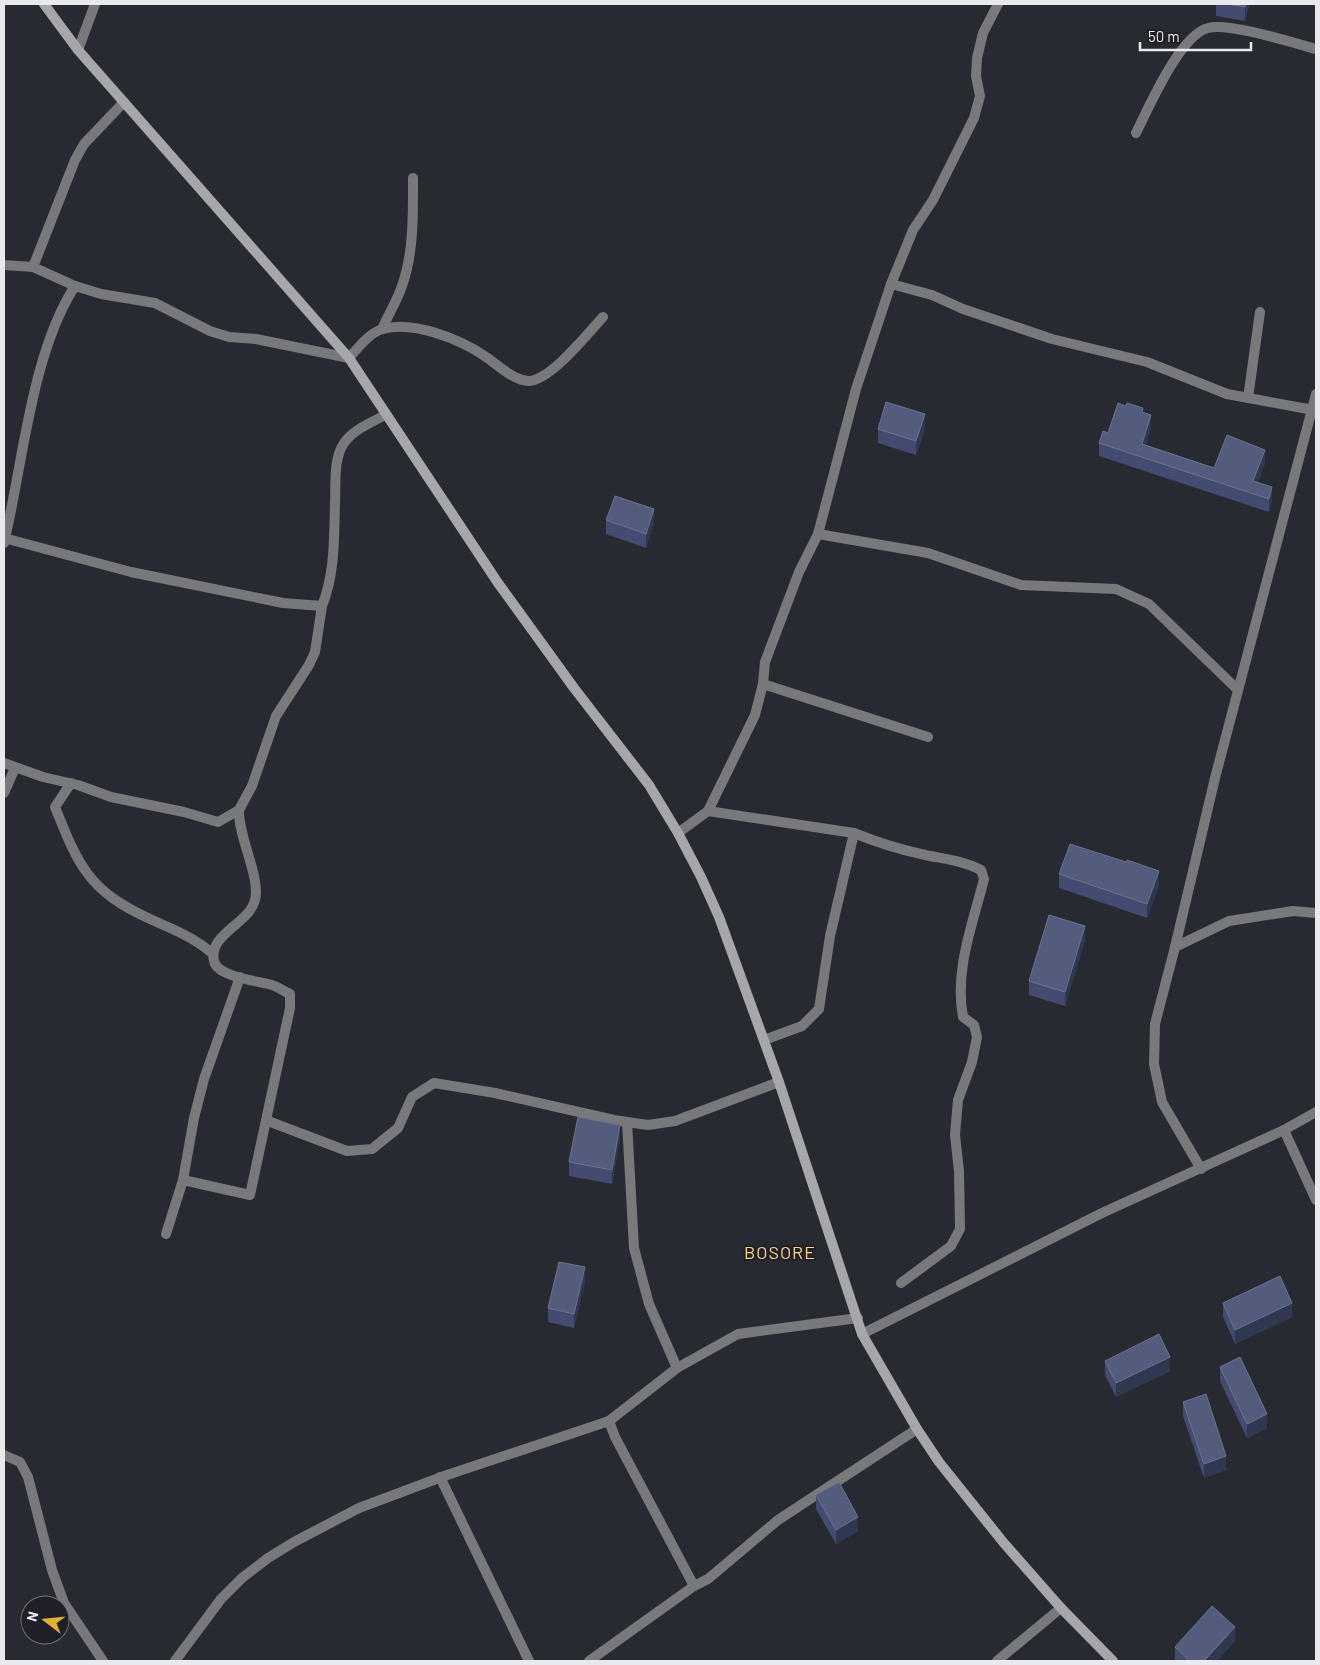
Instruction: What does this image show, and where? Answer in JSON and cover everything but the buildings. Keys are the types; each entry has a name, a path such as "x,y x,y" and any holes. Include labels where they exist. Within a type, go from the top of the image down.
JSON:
{"street":[{"path":"44,4 78,50 349,358 498,583 574,688 649,786 678,833 719,917 779,1082 862,1334 917,1429 939,1462 997,1535 1061,1608 1113,1661"},
{"path":"78,50 95,4"},
{"path":"678,833 708,811 755,715 763,684 765,662 799,572 818,534 856,389 890,284 914,230 933,200 974,118 980,96 976,76 977,58 983,33 998,4"},
{"path":"1136,133 1161,83 1191,36 1208,28 1231,28 1316,50"},
{"path":"33,268 75,160 84,144 124,102"},
{"path":"382,329 402,287 407,267 411,240 413,178"},
{"path":"4,265 33,268 75,286 101,294 155,304 210,331 229,337 256,339 349,358"},
{"path":"890,284 932,295 962,310 1052,339 1147,362 1227,394 1313,410"},
{"path":"75,286 56,320 45,355 33,400 4,540 159,578 283,603 322,606"},
{"path":"1248,398 1260,312"},
{"path":"349,358 366,340 382,329 400,327 445,335 469,345 518,378 530,381 549,373 603,317"},
{"path":"1200,1169 1162,1102 1154,1064 1155,1024 1215,778 1316,394"},
{"path":"4,763 110,797 184,812 218,822 238,810 252,786 276,716 309,665 315,652 322,606 330,587 337,465 343,444 354,432 385,415"},
{"path":"818,534 928,553 1021,585 1116,589 1149,604 1238,690"},
{"path":"763,684 928,737"},
{"path":"4,793 15,768"},
{"path":"71,783 55,807 68,839 90,879 108,896 125,907 199,941 213,954"},
{"path":"183,1180 250,1195 268,1121 272,1087 290,1008 290,994 274,986 222,972 215,965 213,954 220,939 250,912 255,901 256,889 243,840 238,810"},
{"path":"708,811 854,833 877,843 968,863 981,870 984,879 962,967 960,998 963,1017 974,1025 977,1037 972,1062 958,1100 955,1135 959,1172 960,1229 951,1246 901,1283"},
{"path":"764,1040 802,1026 819,1009 830,936 854,833"},
{"path":"1175,947 1229,921 1294,911 1316,913"},
{"path":"166,1234 183,1180 194,1118 204,1079 240,977"},
{"path":"268,1121 347,1151 372,1149 398,1128 412,1097 434,1083 527,1099 648,1125 675,1121 779,1082"},
{"path":"862,1334 1102,1213 1284,1130 1316,1112"},
{"path":"628,1122 634,1248 649,1304 677,1368"},
{"path":"1284,1130 1316,1200"},
{"path":"175,1661 222,1599 242,1578 268,1558 359,1508 440,1478 609,1421 677,1368 738,1334 858,1318"},
{"path":"609,1421 615,1437 694,1586"},
{"path":"589,1661 694,1586 708,1579 778,1520 917,1429"},
{"path":"4,1454 20,1462 28,1477 52,1570 64,1604 103,1661"},
{"path":"440,1478 529,1661"},
{"path":"997,1661 1061,1608"}],"district":[{"name":"BOSORE","path":"780,1253"}]}
